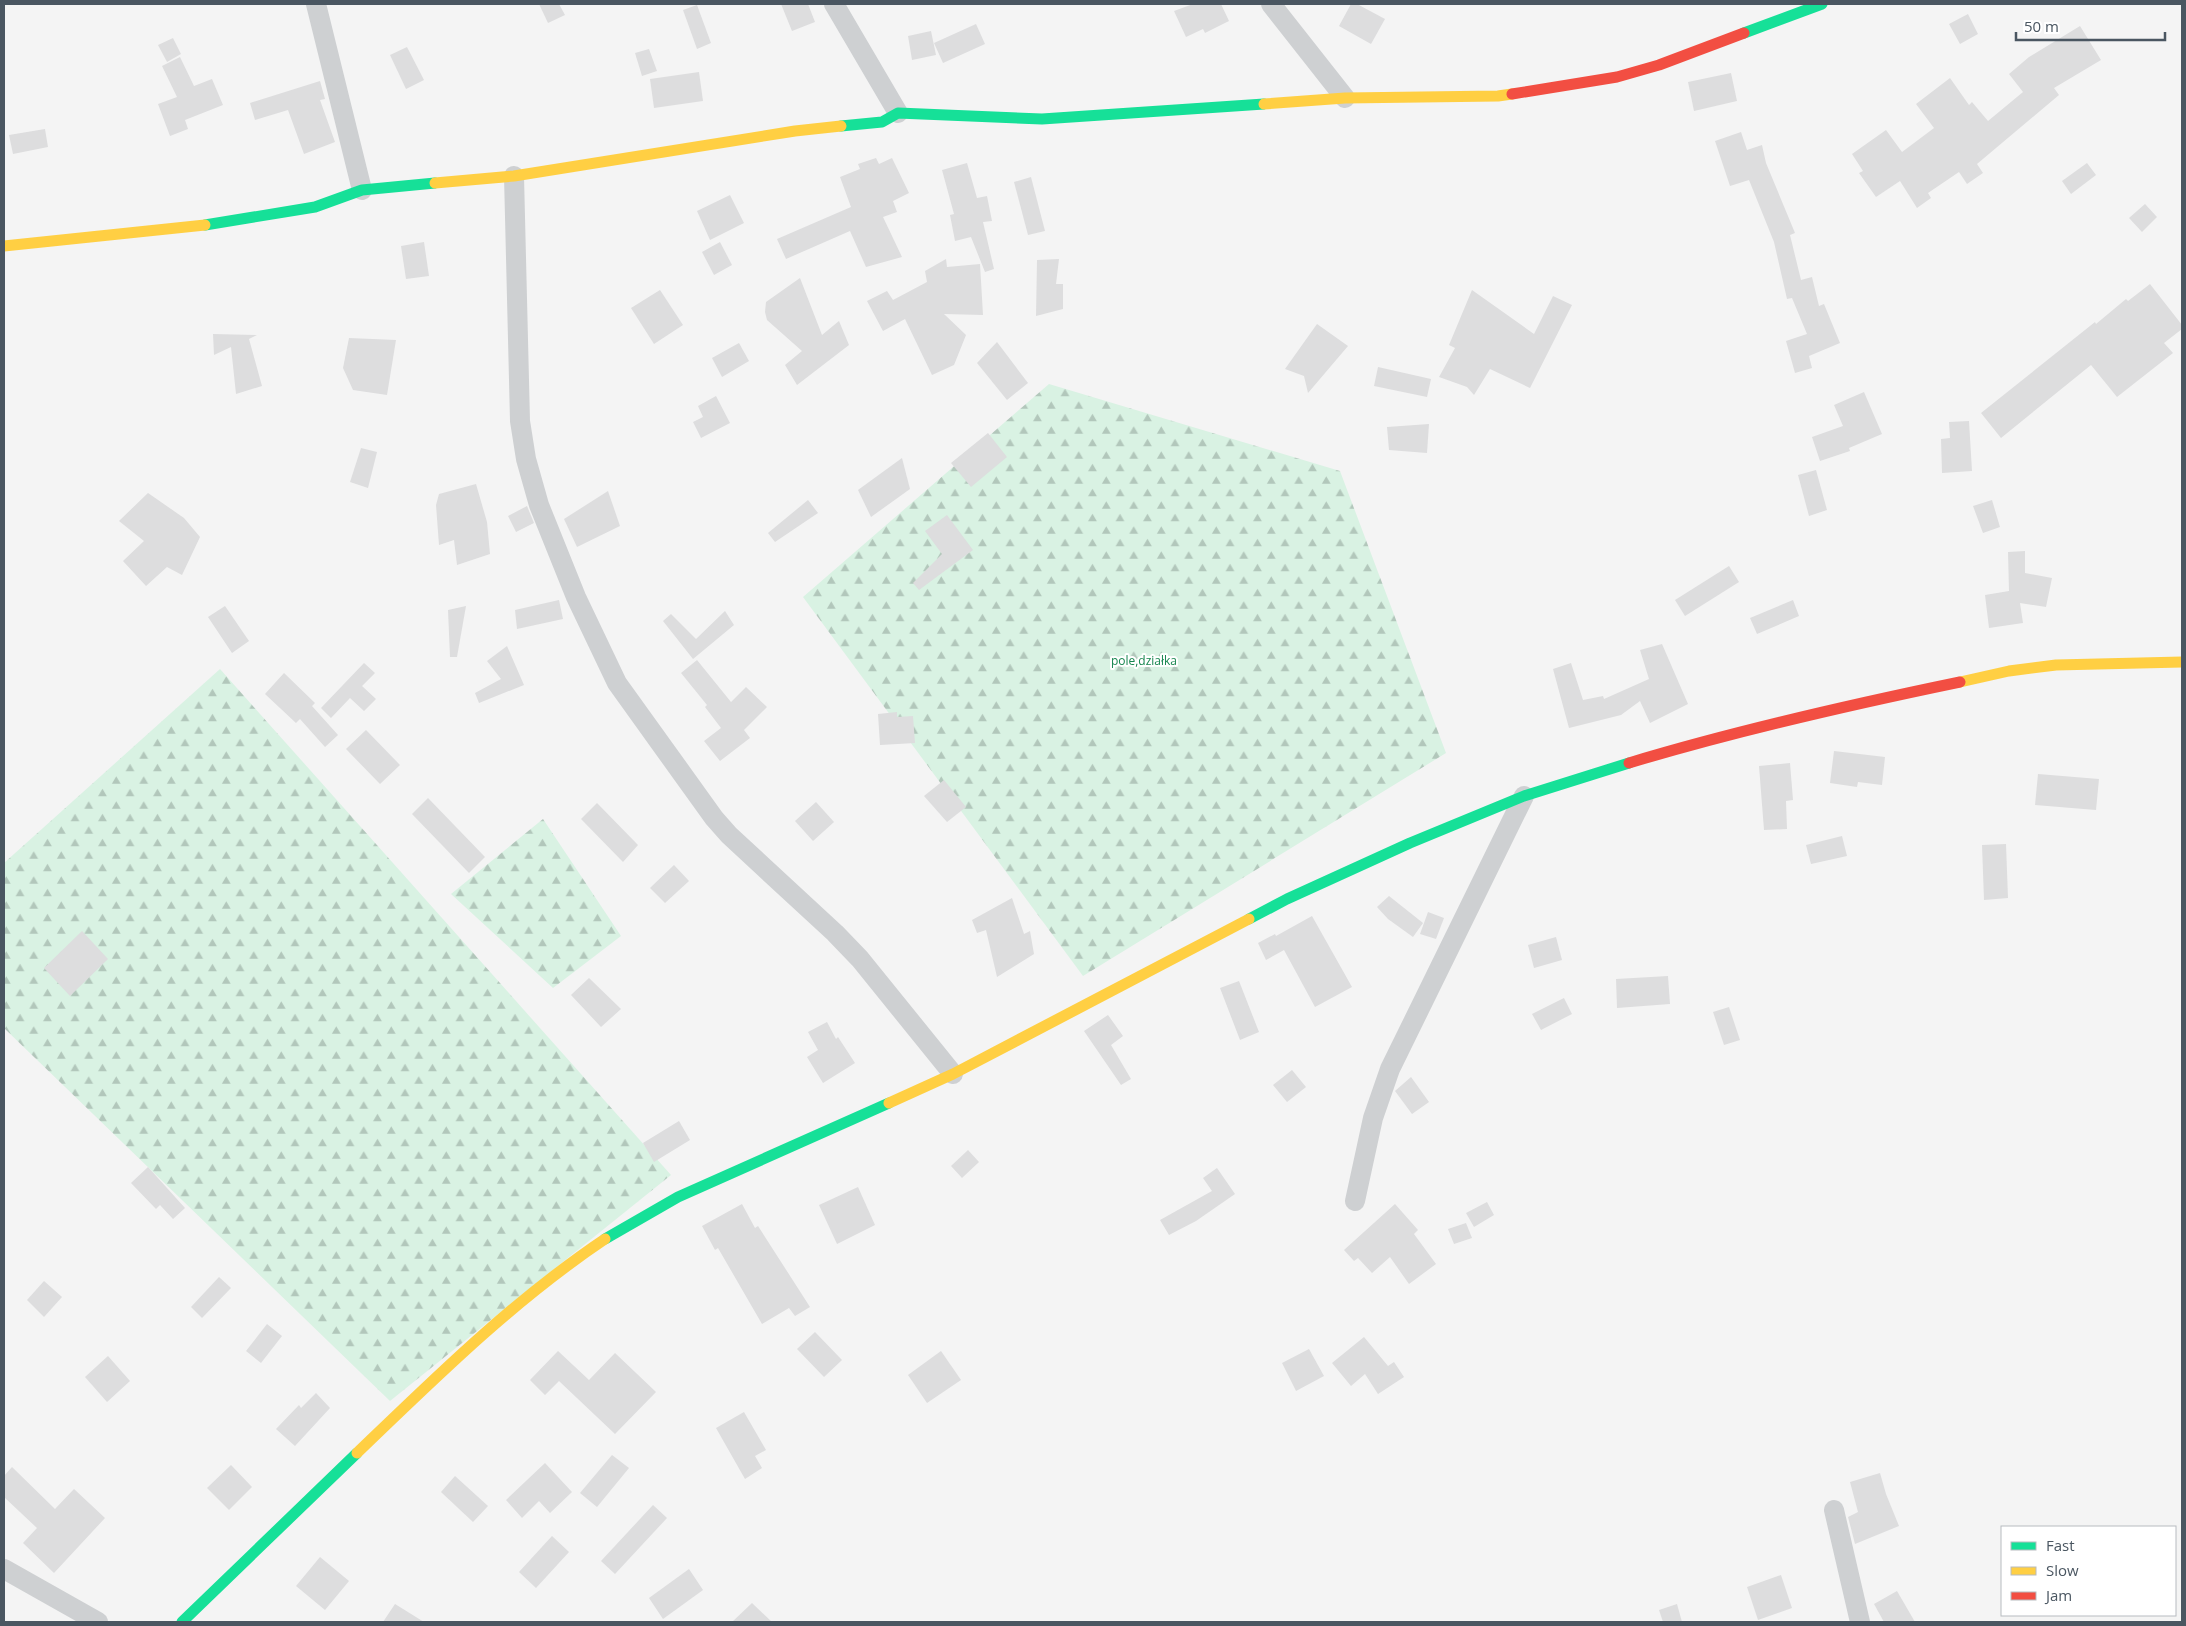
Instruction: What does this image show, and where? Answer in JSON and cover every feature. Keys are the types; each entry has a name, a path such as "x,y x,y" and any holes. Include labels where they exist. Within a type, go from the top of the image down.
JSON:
{"street":[{"path":"316,4 362,190"},
{"path":"834,4 898,113"},
{"path":"1271,4 1345,98"},
{"path":"4,246 231,221 315,207 362,190 514,176 795,131 882,122 898,113 1042,119 1345,98 1498,96 1617,77 1659,65 1822,4"},
{"path":"514,176 520,421 526,459 539,505 572,588 617,683 714,818 729,835 835,933 860,959 953,1074"},
{"path":"182,1622 460,1354 540,1286 604,1240 678,1197 953,1074 1287,899 1410,843 1524,796 1688,746 1869,701 2009,670 2056,665 2182,662"},
{"path":"1355,1201 1373,1118 1390,1069 1524,796"},
{"path":"1834,1510 1860,1622"},
{"path":"4,1570 98,1622"}],"green space":[{"name":"pole,działka","path":"1049,384 1340,471 1446,753 1083,976 803,597"},
{"path":"220,669 671,1175 390,1401 4,1028 4,863"},
{"path":"543,819 621,936 553,988 451,894"}],"building":[{"path":"539,4 559,4 565,15 548,23"},
{"path":"781,4 808,4 815,22 792,31"},
{"path":"1193,4 1221,4 1229,21 1205,33 1203,29 1186,37 1174,11"},
{"path":"1351,4 1357,4 1385,19 1371,44 1339,26"},
{"path":"697,5 711,43 697,49 683,10"},
{"path":"1968,14 1978,34 1960,44 1949,24"},
{"path":"976,24 985,44 943,63 934,43"},
{"path":"2080,26 2101,60 2054,88 2059,95 1977,164 1983,173 1967,184 1959,172 1928,193 1931,198 1917,208 1900,181 1876,197 1859,173 1863,171 1852,154 1886,130 1902,152 1934,128 1916,104 1950,78 1969,105 1972,102 1988,121 2023,92 2009,74 2029,57"},
{"path":"931,31 936,55 912,60 908,36"},
{"path":"173,38 181,54 167,62 158,45"},
{"path":"407,47 424,80 406,89 390,55"},
{"path":"649,49 657,71 642,76 635,53"},
{"path":"180,57 194,86 212,79 223,105 185,120 188,129 170,136 158,104 177,97 162,66"},
{"path":"699,72 703,101 654,108 650,79"},
{"path":"1731,73 1737,101 1694,111 1688,82"},
{"path":"320,81 325,99 320,100 335,142 304,154 288,110 255,120 250,103"},
{"path":"45,129 48,147 13,154 9,135"},
{"path":"1741,132 1747,150 1762,145 1766,163 1795,233 1790,235 1801,280 1812,277 1819,306 1824,304 1840,343 1809,356 1812,368 1795,373 1786,341 1807,334 1792,298 1787,299 1774,242 1749,180 1730,186 1715,141"},
{"path":"876,158 879,164 892,158 909,193 893,201 897,212 883,217 902,257 866,267 850,231 786,259 777,239 851,207 840,177 860,169 858,164"},
{"path":"967,163 977,198 987,196 992,221 983,222 994,269 985,272 971,237 955,241 950,215 954,214 942,170"},
{"path":"2087,163 2096,175 2071,194 2062,181"},
{"path":"1031,177 1045,231 1028,235 1014,182"},
{"path":"730,195 744,223 710,240 697,211"},
{"path":"2145,204 2157,217 2142,232 2129,218"},
{"path":"424,242 429,276 406,279 401,246"},
{"path":"720,242 732,265 714,275 702,252"},
{"path":"946,259 947,267 980,264 983,315 944,314 966,335 954,365 932,375 905,319 883,331 867,301 887,291 893,300 927,282 925,271"},
{"path":"1059,259 1056,284 1063,284 1063,309 1036,316 1037,260"},
{"path":"800,278 822,335 839,321 849,345 797,385 785,365 802,351 767,320 765,312 766,302"},
{"path":"2150,284 2182,325 2182,329 2164,343 2173,353 2117,397 2091,365 2001,438 1981,413 2095,322 2096,324 2126,299 2128,301"},
{"path":"660,290 683,325 654,344 631,308"},
{"path":"1472,290 1534,334 1553,296 1572,305 1530,388 1490,369 1474,395 1467,387 1439,377 1455,348 1449,345"},
{"path":"1317,324 1348,346 1308,393 1304,376 1285,369"},
{"path":"213,334 257,335 249,339 262,386 236,394 231,347 214,355"},
{"path":"349,338 396,340 387,395 353,390 343,368"},
{"path":"997,342 1028,383 1007,400 977,363"},
{"path":"739,343 749,361 722,377 712,358"},
{"path":"1378,367 1431,379 1427,397 1374,386"},
{"path":"1864,392 1882,434 1849,448 1850,451 1820,461 1812,437 1843,426 1834,405"},
{"path":"716,396 730,423 701,438 693,422 703,417 698,406"},
{"path":"1969,421 1972,471 1942,473 1941,439 1950,438 1949,422"},
{"path":"1429,424 1427,453 1389,450 1387,427"},
{"path":"988,433 1007,457 971,487 951,463"},
{"path":"361,448 377,452 368,488 350,482"},
{"path":"902,458 910,489 871,517 858,490"},
{"path":"1816,470 1827,510 1809,516 1798,475"},
{"path":"476,484 487,522 490,554 457,565 454,540 439,545 436,505 439,494"},
{"path":"608,491 620,526 577,547 564,519"},
{"path":"148,493 184,518 200,537 182,575 167,567 146,586 123,561 144,541 119,521"},
{"path":"808,500 818,513 775,542 768,533"},
{"path":"1992,500 2000,527 1983,533 1973,506"},
{"path":"527,506 534,523 516,532 508,516"},
{"path":"947,515 973,550 919,590 913,583 942,554 925,531"},
{"path":"2025,551 2025,573 2052,578 2046,607 2020,603 2023,623 1989,628 1985,595 2009,591 2008,552"},
{"path":"1729,566 1739,582 1685,616 1675,600"},
{"path":"559,600 563,619 517,629 515,610"},
{"path":"1793,600 1799,616 1757,634 1750,618"},
{"path":"225,606 249,641 232,653 208,617"},
{"path":"466,606 457,657 450,657 448,610"},
{"path":"725,611 734,625 693,659 663,621 671,614 696,639"},
{"path":"1662,644 1688,704 1650,723 1640,701 1621,715 1569,728 1553,669 1571,663 1583,700 1603,696 1604,699 1649,679 1640,650"},
{"path":"507,646 524,685 479,703 475,693 501,679 487,661"},
{"path":"697,660 731,702 746,687 767,707 744,730 750,738 720,761 704,741 721,728 705,707 707,705 681,673"},
{"path":"364,663 375,673 362,686 376,699 364,711 350,698 331,718 321,708"},
{"path":"284,673 315,703 312,706 338,735 325,747 300,719 296,723 265,694"},
{"path":"897,712 897,717 913,716 915,743 880,745 878,714"},
{"path":"366,730 400,765 380,784 346,749"},
{"path":"1834,751 1885,757 1882,785 1858,782 1857,787 1830,783"},
{"path":"1790,763 1793,800 1786,801 1787,829 1764,830 1759,766"},
{"path":"2038,774 2099,779 2096,810 2035,805"},
{"path":"944,780 966,807 947,822 924,796"},
{"path":"428,798 485,857 469,873 412,814"},
{"path":"816,802 834,822 813,841 795,821"},
{"path":"597,803 638,845 623,862 581,819"},
{"path":"1842,836 1847,856 1811,864 1806,845"},
{"path":"2006,844 2008,898 1984,900 1982,845"},
{"path":"674,865 689,881 665,903 650,888"},
{"path":"1389,896 1423,923 1413,937 1388,919 1377,907"},
{"path":"1012,898 1024,934 1030,931 1034,954 997,977 986,930 977,933 972,920"},
{"path":"1428,912 1444,918 1436,939 1420,934"},
{"path":"1312,916 1352,987 1315,1007 1284,950 1266,960 1258,943 1275,934 1276,936"},
{"path":"82,931 108,959 70,996 44,968"},
{"path":"1556,937 1562,960 1534,968 1528,945"},
{"path":"1668,976 1670,1004 1617,1008 1616,979"},
{"path":"589,978 621,1009 601,1027 571,995"},
{"path":"1239,981 1259,1032 1240,1040 1220,988"},
{"path":"1564,998 1572,1014 1541,1030 1532,1014"},
{"path":"1729,1007 1740,1040 1724,1045 1713,1012"},
{"path":"1108,1015 1123,1036 1111,1045 1131,1079 1121,1085 1084,1031"},
{"path":"827,1022 836,1039 838,1037 855,1063 823,1083 807,1057 818,1050 808,1032"},
{"path":"1292,1070 1306,1087 1287,1102 1273,1085"},
{"path":"1411,1077 1429,1102 1412,1114 1395,1091"},
{"path":"679,1121 690,1140 654,1162 643,1143"},
{"path":"968,1150 979,1162 962,1178 951,1166"},
{"path":"148,1167 185,1208 173,1219 160,1205 156,1209 131,1183"},
{"path":"1217,1168 1235,1194 1196,1221 1169,1235 1160,1220 1212,1191 1203,1178"},
{"path":"858,1187 875,1225 837,1244 819,1205"},
{"path":"1487,1202 1494,1215 1474,1227 1466,1213"},
{"path":"742,1204 755,1228 758,1226 810,1307 795,1316 789,1308 762,1324 718,1248 715,1250 702,1226"},
{"path":"1395,1204 1418,1230 1414,1234 1436,1264 1409,1284 1390,1257 1372,1273 1358,1258 1354,1261 1344,1250"},
{"path":"1466,1223 1472,1238 1454,1244 1448,1229"},
{"path":"219,1277 231,1288 202,1318 191,1307"},
{"path":"44,1281 62,1297 44,1317 27,1300"},
{"path":"267,1324 282,1336 261,1363 246,1351"},
{"path":"815,1332 842,1360 824,1377 797,1349"},
{"path":"1364,1337 1388,1366 1394,1362 1404,1377 1378,1394 1365,1374 1351,1386 1332,1363"},
{"path":"1309,1349 1324,1376 1296,1391 1282,1363"},
{"path":"558,1351 589,1380 615,1353 656,1392 615,1434 559,1381 545,1395 530,1380"},
{"path":"941,1351 961,1380 927,1403 908,1375"},
{"path":"108,1356 130,1381 107,1402 85,1377"},
{"path":"316,1393 330,1408 295,1446 276,1429 299,1405 301,1408"},
{"path":"744,1412 766,1450 755,1456 762,1468 745,1479 716,1428"},
{"path":"612,1455 629,1468 597,1507 580,1493"},
{"path":"545,1463 572,1492 550,1513 539,1501 522,1518 506,1500"},
{"path":"231,1465 252,1487 229,1510 207,1488"},
{"path":"12,1467 55,1509 74,1489 105,1518 54,1573 23,1543 37,1528 4,1497 4,1476"},
{"path":"1880,1473 1899,1526 1855,1544 1848,1517 1858,1512 1850,1482"},
{"path":"455,1476 488,1506 473,1522 441,1492"},
{"path":"653,1505 667,1518 615,1574 601,1561"},
{"path":"552,1536 569,1552 536,1588 519,1572"},
{"path":"320,1557 349,1581 325,1610 296,1586"},
{"path":"689,1569 703,1590 663,1619 649,1598"},
{"path":"1781,1575 1792,1608 1758,1620 1747,1587"},
{"path":"1897,1591 1915,1622 1884,1622 1874,1604"},
{"path":"752,1603 772,1622 732,1622"},
{"path":"395,1604 424,1622 383,1622"},
{"path":"1677,1604 1682,1622 1663,1622 1659,1610"}],"traffic: fast":[{"path":"1744,33 1822,4"},
{"path":"841,126 882,122 898,113 1042,119 1264,104"},
{"path":"205,225 315,207 362,190 435,183"},
{"path":"1249,919 1287,899 1410,843 1524,796 1629,763"},
{"path":"605,1239 678,1197 889,1103"},
{"path":"182,1622 357,1453"}],"traffic: slow":[{"path":"1264,104 1345,98 1498,96 1512,94"},
{"path":"435,183 514,176 795,131 841,126"},
{"path":"4,246 205,225"},
{"path":"1960,682 2009,671 2056,665 2182,662"},
{"path":"889,1103 953,1074 1249,919"},
{"path":"357,1453 507,1313 605,1239"}],"traffic: jam":[{"path":"1512,94 1617,77 1659,65 1744,33"},
{"path":"1629,763 1794,719 1960,682"}]}
